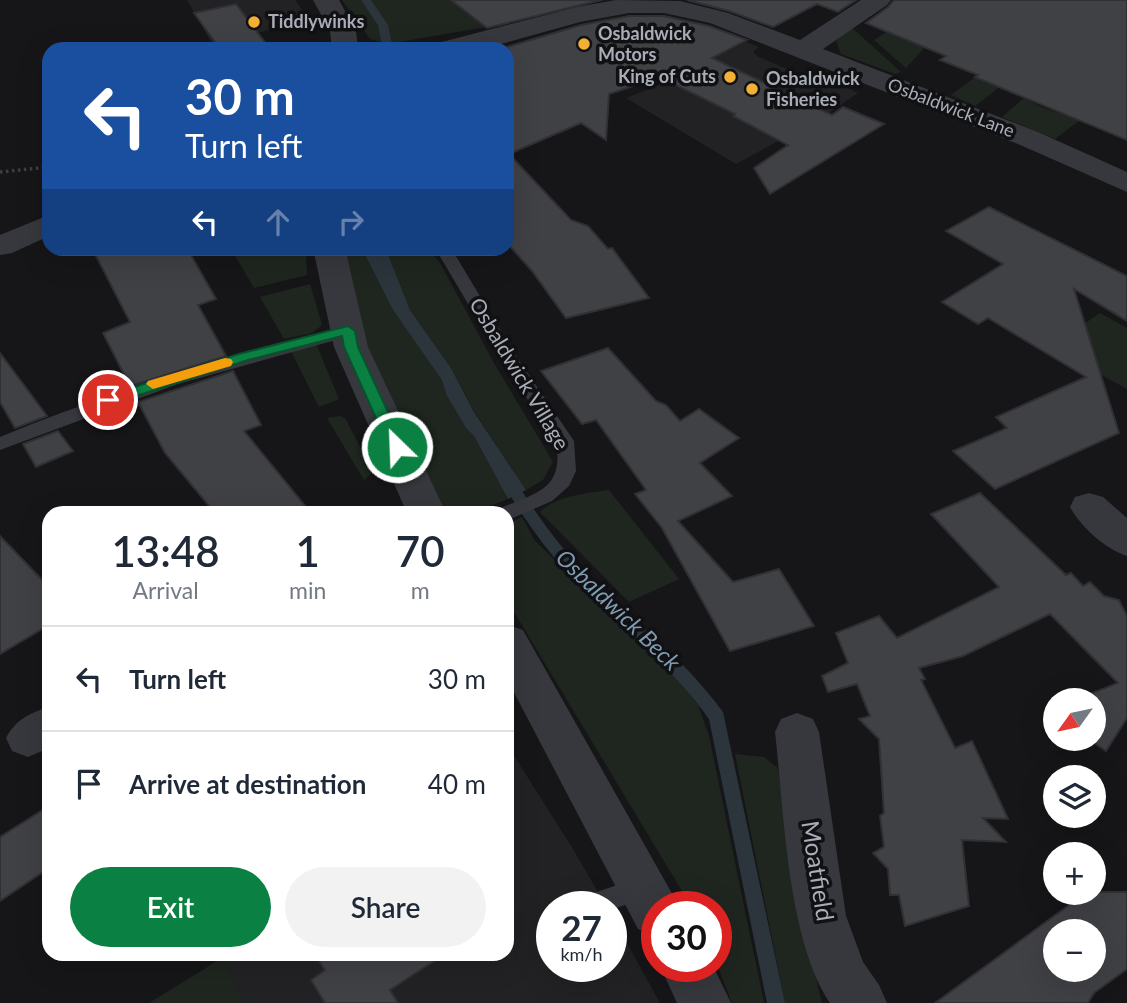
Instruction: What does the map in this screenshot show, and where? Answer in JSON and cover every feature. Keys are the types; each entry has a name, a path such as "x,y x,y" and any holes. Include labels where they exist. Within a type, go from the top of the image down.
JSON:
{"street":[{"path":"326,0 343,31 344,42"},
{"path":"802,51 878,0"},
{"name":"Osbaldwick Lane","path":"477,42 620,8 659,5 719,18 1028,138 1127,183"},
{"path":"1,246 42,227"},
{"path":"331,256 351,347 420,506"},
{"path":"1089,507 1127,541"},
{"path":"514,654 634,900"},
{"name":"Moatfield","path":"797,732 821,916 842,976 861,1003"},
{"path":"694,982 705,1003"}],"lane":[{"name":"Osbaldwick Village","path":"448,256 503,348 565,441 569,455 568,478 559,487 514,510"},
{"path":"0,444 134,390 244,357 348,331"}],"path":[{"path":"0,172 42,168"}],"shaded area":[{"name":"Tiddlywinks","path":"187,0 295,0 310,22 211,42"},
{"path":"342,0 606,0 515,22 400,42 370,39"},
{"path":"850,26 901,72 895,74 841,54 836,41"},
{"path":"888,31 902,39 926,46 906,68 874,40"},
{"path":"746,42 759,47 753,52 757,56 827,86 842,85 858,93 829,113 736,164 626,98 669,81"},
{"path":"978,75 1001,86 975,106 951,95"},
{"path":"1024,98 1041,107 1080,120 1055,139 1002,117"},
{"path":"235,256 306,256 307,275 254,288"},
{"path":"345,256 366,256 393,310 443,380 447,396 466,428 474,436 508,499 490,506 441,506 367,353"},
{"path":"366,256 389,256 410,310 451,368 474,412 526,490 508,499 474,436 466,428 447,396 442,380 393,310"},
{"path":"389,256 434,256 553,462 543,480 526,490 474,411 451,368 410,310"},
{"path":"310,284 322,325 312,333 284,339 260,297"},
{"path":"1100,313 1127,328 1127,389 1065,355 1065,337"},
{"path":"309,344 317,346 339,399 319,407 290,349"},
{"path":"327,418 345,418 373,472 364,480"},
{"path":"609,490 679,579 629,602 540,512 563,499"},
{"path":"522,517 535,541 673,674 698,705 709,736 764,1003 732,1003 724,982 732,982 732,891 682,891 514,612 514,520"},
{"path":"735,754 764,757 778,768 799,907 822,1003 785,1003"},
{"path":"514,756 597,891 536,891 536,982 627,982 627,943 641,968 641,982 648,982 660,1003 244,1003 223,961 514,961"},
{"path":"217,961 223,961 244,1003 149,1003"}],"building":[{"path":"451,0 601,0 487,28"},
{"path":"687,0 856,0 838,12 817,4 773,27"},
{"path":"894,0 1127,0 1127,140 975,77 978,75 940,60 946,56 866,23"},
{"path":"236,4 265,42 215,42 194,13"},
{"path":"629,16 664,16 709,26 747,40 712,58 832,115 843,107 884,124 770,194 754,168 788,145 733,116 735,114 660,77 609,94 606,140 581,123 514,152 514,45 581,25"},
{"path":"514,159 571,220 588,226 608,249 612,248 649,298 566,318 514,251"},
{"path":"989,207 1127,276 1127,321 1074,289 1119,433 995,489 953,451 1007,428 996,417 1086,377 988,318 978,324 942,302 1003,264 946,231"},
{"path":"96,256 192,256 216,299 198,305 226,356 130,386 103,333 130,322"},
{"path":"608,348 656,401 666,405 680,421 699,409 739,438 700,463 732,496 678,521 733,582 779,569 814,626 730,651 662,528 635,494 646,490 596,420 582,424 541,371"},
{"path":"0,353 47,416 15,428 0,402"},
{"path":"233,371 261,425 244,431 305,506 209,506 165,453 138,402"},
{"path":"58,431 73,451 36,467 23,444"},
{"path":"980,493 1066,575 1071,573 1083,586 1090,582 1104,596 1119,600 1127,616 1127,718 1106,751 1105,688 1118,683 1050,614 963,656 919,668 925,679 921,680 955,748 972,741 1008,819 983,818 1006,842 962,840 969,906 905,926 899,895 890,895 888,869 873,853 884,847 880,816 884,813 879,739 859,719 870,716 857,684 828,692 822,676 848,663 836,633 879,616 897,638 999,587 931,514"},
{"path":"0,536 42,580 42,629 0,654"},
{"path":"42,810 42,873 0,901 0,837"},
{"path":"1106,892 1127,892 1127,969 1094,993 1088,1003 935,1003 1043,924 1043,982 1106,982 1106,919 1050,919 1069,905 1106,905"},
{"path":"319,961 434,961 390,990 398,1003 325,1003 311,980 325,970"}],"waterway":[{"name":"Osbaldwick Beck","path":"366,0 383,25 387,42"},
{"name":"Osbaldwick Beck","path":"508,480 565,560 668,658 717,717 776,1003"}],"slow traffic":[{"path":"153,384 225,362"}],"place":[{"name":"Tiddlywinks","path":"254,22"},
{"name":"Osbaldwick Motors","path":"584,44"},
{"name":"King of Cuts","path":"730,77"},
{"name":"Osbaldwick Fisheries","path":"752,89"}],"route":[{"path":"108,400 244,357 348,331 351,347 397,447"}]}
